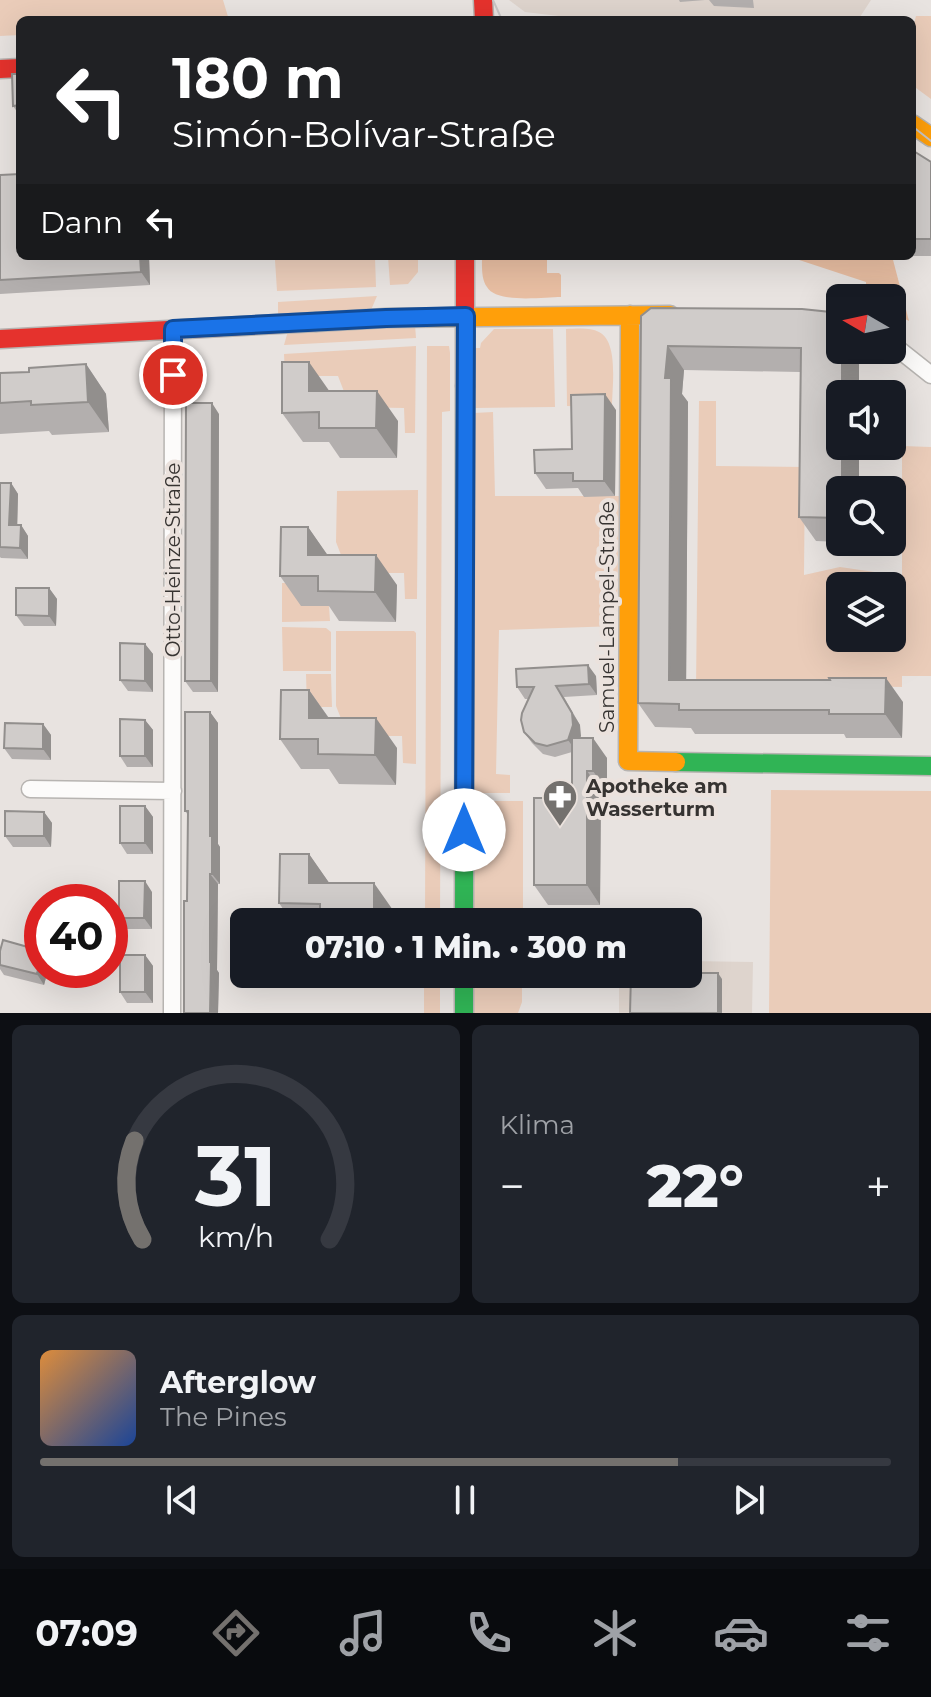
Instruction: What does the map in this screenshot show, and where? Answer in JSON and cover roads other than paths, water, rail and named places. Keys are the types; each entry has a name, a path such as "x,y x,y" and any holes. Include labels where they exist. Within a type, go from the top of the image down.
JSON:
{"street":[{"path":"464,908 465,260"},
{"name":"Samuel-Lampel-Straße","path":"630,315 628,761 931,766"},
{"path":"0,339 386,318 692,316"},
{"name":"Otto-Heinze-Straße","path":"172,1013 173,329"},
{"path":"906,355 931,375"},
{"path":"30,789 173,791"},
{"path":"464,988 464,1013"}],"tram line":[{"path":"493,0 500,16"},
{"path":"916,129 931,141"}],"place":[{"name":"Apotheke am Wasserturm","path":"560,828"}]}
